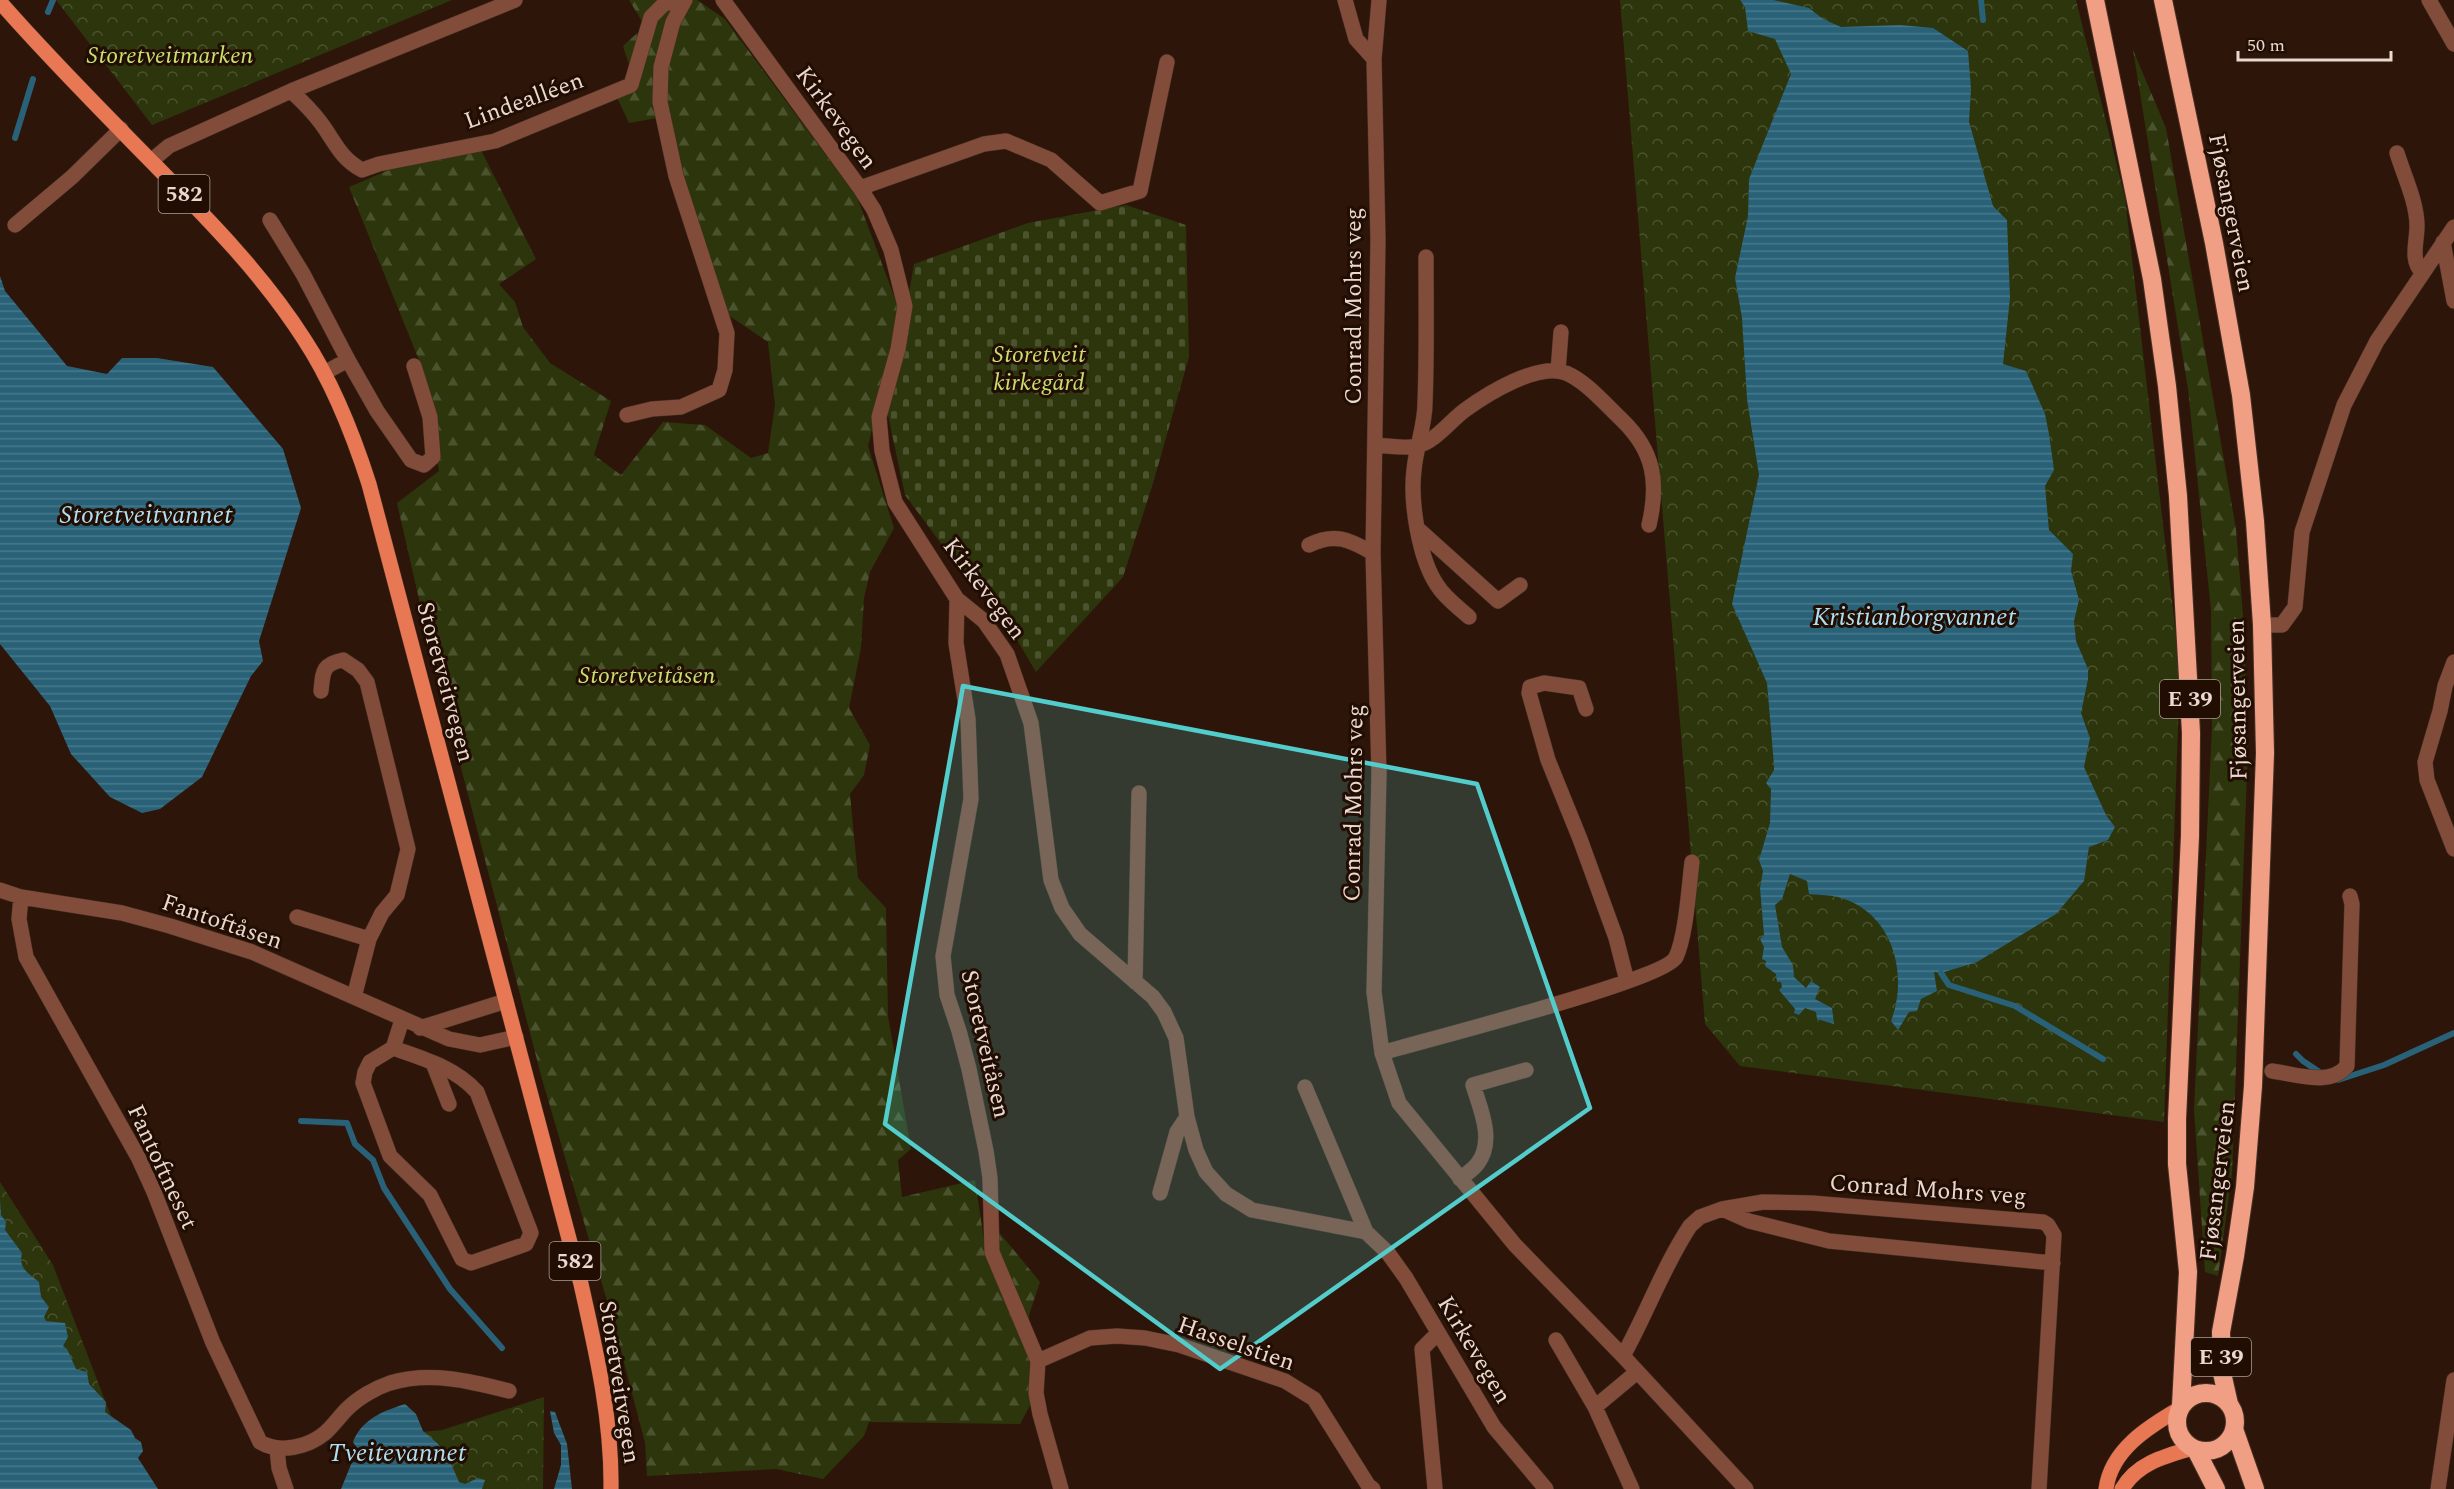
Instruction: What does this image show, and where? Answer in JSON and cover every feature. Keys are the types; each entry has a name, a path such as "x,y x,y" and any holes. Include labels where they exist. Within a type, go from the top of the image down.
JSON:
{"highway":[{"name":"Fjøsangerveien","path":"2096,0 2154,291 2168,397 2185,594 2191,732 2190,836 2177,1164 2188,1272 2180,1407"},
{"name":"Fjøsangerveien","path":"2163,0 2214,243 2241,394 2255,521 2262,625 2265,753 2253,1086 2245,1187 2221,1332 2222,1373 2229,1404"},
{"name":"E 39","path":"2216,1489 2194,1449 2179,1434 2176,1422 2180,1407 2193,1395 2208,1392 2223,1398 2229,1404 2234,1415 2234,1429 2248,1463 2255,1489"},
{"path":"2194,1449 2220,1448 2231,1437 2234,1429"}],"main road":[{"name":"Storetveitvegen","path":"0,2 39,46 179,188 252,268 305,339 324,373 356,445 369,484 567,1228 597,1357 608,1428 611,1489"},
{"path":"2106,1489 2115,1465 2132,1441 2151,1425 2180,1407"},
{"path":"2122,1489 2131,1475 2143,1466 2194,1449"}],"street":[{"path":"151,161 169,146 291,91 515,0"},
{"name":"Kirkevegen","path":"723,0 860,188 874,210 891,250 904,306 898,349 879,417 882,452 895,502 957,599 984,621 1007,654 1031,723 1051,880 1062,908 1080,934 1159,1005 1176,1038 1187,1117 1196,1150 1206,1172 1226,1194 1252,1210 1366,1232"},
{"path":"1345,0 1356,39 1374,59"},
{"name":"Conrad Mohrs veg","path":"1379,0 1374,59 1378,240 1373,553 1379,774 1374,992 1382,1053 1399,1103 1460,1179 1538,1271 1623,1356 1746,1489"},
{"path":"2429,0 2454,44"},
{"path":"627,415 652,409 681,407 701,399 719,390 725,370 727,333 676,176 660,102 661,67 673,22 683,2"},
{"name":"Lindealléen","path":"291,91 306,104 321,123 347,162 362,170 379,164 495,141 631,85 651,17 664,3 683,2"},
{"path":"860,188 984,144 1006,141 1051,160 1100,203 1140,191 1167,62"},
{"path":"15,225 72,177 121,129"},
{"path":"2397,153 2415,208 2417,226 2415,258 2422,272"},
{"path":"270,220 303,274 377,411 411,460 424,465 433,457 430,417 414,366"},
{"path":"2262,625 2282,625 2295,608 2302,532 2344,405 2376,341 2454,226"},
{"path":"2443,242 2454,301"},
{"path":"1426,257 1425,403 1414,470 1414,511 1417,528 1435,583 1447,598 1469,617"},
{"path":"1558,371 1561,332"},
{"path":"324,373 348,360"},
{"path":"1376,445 1404,447 1419,445 1430,440 1465,410 1495,391 1528,376 1558,371 1583,384 1637,435 1644,446 1652,468 1653,508 1649,525"},
{"path":"1417,528 1498,601 1520,585"},
{"path":"1309,545 1318,541 1339,538 1356,542 1373,553"},
{"name":"Storetveitåsen","path":"957,599 956,643 968,719 971,799 943,956 943,977 969,1069 986,1151 990,1178 992,1252 1038,1361 1036,1393 1061,1489"},
{"path":"321,691 323,672 330,663 343,660 358,670 367,682 408,849 397,895 382,913 369,939 354,997"},
{"path":"2454,662 2445,686 2425,762 2427,780 2454,849"},
{"path":"1586,709 1579,688 1544,683 1530,687 1529,693 1548,760 1616,938 1627,981"},
{"path":"1135,982 1139,793"},
{"path":"1382,1053 1594,993 1665,967 1676,958 1684,921 1692,862"},
{"name":"Fantoftåsen","path":"0,890 21,897 122,913 252,952 449,1040 480,1045 516,1037"},
{"path":"2272,1071 2328,1078 2342,1072 2347,1066 2352,904 2350,896"},
{"name":"Fantoftneset","path":"21,897 19,919 26,957 138,1157 213,1343 256,1436 260,1442 277,1449"},
{"path":"297,917 369,939"},
{"path":"420,1028 506,1001"},
{"path":"393,1048 433,1063 468,1082 477,1092 531,1233 526,1244 471,1263 462,1259 430,1195 390,1156 363,1083 370,1062 393,1048 402,1020"},
{"path":"433,1063 449,1104"},
{"path":"1460,1179 1478,1163 1486,1141 1485,1122 1473,1085 1526,1070"},
{"name":"Kirkevegen","path":"1305,1087 1366,1232 1388,1253 1406,1278 1494,1427 1546,1489"},
{"path":"1160,1193 1177,1132 1187,1117"},
{"name":"Conrad Mohrs veg","path":"1623,1356 1651,1295 1690,1226 1700,1217 1722,1209 1763,1202 1812,1203 2037,1221 2048,1225 2054,1235 2039,1489"},
{"path":"1722,1209 1749,1221 1829,1241 2053,1263"},
{"path":"1435,1489 1422,1349 1437,1334"},
{"name":"Hasselstien","path":"1038,1361 1090,1338 1117,1336 1145,1338 1179,1345 1285,1381 1314,1399 1373,1489"},
{"path":"1556,1340 1595,1407 1632,1489"},
{"path":"1595,1407 1637,1371"},
{"path":"286,1489 279,1468 277,1449 300,1446 323,1435 360,1399 390,1383 444,1377 509,1391"},
{"path":"2438,1489 2454,1380"}],"highlighted area":[{"path":"963,686 1477,784 1590,1108 1220,1369 885,1124"}],"green space":[{"name":"Storetveitmarken","path":"56,0 452,0 152,125"},
{"name":"Storetveitåsen","path":"629,0 697,0 725,19 857,197 900,312 868,446 894,528 870,572 864,598 861,648 849,708 870,745 864,775 850,794 858,878 886,908 888,1016 911,1149 898,1160 902,1197 975,1180 984,1240 998,1231 1040,1282 1029,1315 1034,1398 1020,1424 869,1422 864,1436 823,1479 776,1469 647,1476 645,1443 615,1328 542,1079 432,656 397,503 439,471 419,360 349,187 417,158 480,148 536,259 499,284 515,302 523,327 550,363 611,401 594,455 621,475 663,422 705,425 751,458 768,453 775,405 768,342 728,315 657,118 629,123 615,93 635,83 623,46 645,26"},
{"path":"1620,0 2076,0 2125,198 2180,670 2164,1122 1740,1066 1705,1024"},
{"path":"2133,50 2166,128 2236,529 2244,628 2248,746 2232,1174 2218,1276 2205,1272 2194,1110 2212,727 2211,610 2188,389"},
{"name":"Storetveit kirkegård","path":"1126,205 1186,225 1189,357 1154,480 1123,577 1036,672 1006,621 966,577 905,495 888,415 914,264 1028,223"},
{"path":"0,1182 53,1265 139,1489 0,1489"},
{"path":"544,1397 543,1489 362,1489 364,1438 442,1430"}],"water":[{"name":"Kristianborgvannet","path":"1740,0 1773,0 1809,8 1823,19 1841,27 1900,25 1933,28 1968,51 1971,89 1969,122 1993,206 2007,220 2010,298 2003,364 2026,371 2045,414 2054,470 2045,486 2049,530 2073,554 2071,571 2079,600 2074,621 2076,641 2088,669 2081,713 2090,738 2084,767 2106,815 2115,827 2108,840 2089,847 2084,881 2056,914 1977,962 1941,973 1934,972 1937,991 1921,999 1917,1011 1909,1012 1898,1030 1891,1021 1898,984 1897,966 1892,948 1884,931 1873,917 1859,906 1837,897 1809,894 1807,881 1790,874 1782,899 1775,905 1782,947 1793,965 1794,977 1806,988 1811,981 1820,987 1815,999 1832,1008 1834,1024 1817,1019 1816,1012 1805,1008 1799,1015 1794,1013 1795,1009 1779,990 1782,987 1781,982 1777,982 1776,974 1765,966 1766,961 1762,959 1764,947 1760,939 1764,935 1760,888 1763,871 1759,860 1770,823 1771,789 1766,783 1774,770 1774,765 1767,683 1732,604 1759,475 1747,399 1742,318 1735,278 1748,216 1749,179 1791,74 1775,39 1748,31 1745,7"},
{"name":"Storetveitvannet","path":"0,276 5,291 67,366 107,374 122,358 157,358 213,367 283,449 301,508 259,641 263,661 251,676 202,777 160,809 142,813 110,797 71,754 50,706 0,644"},
{"path":"0,1200 1,1215 6,1222 5,1230 22,1253 21,1263 25,1270 39,1282 41,1297 49,1307 44,1317 46,1321 65,1323 68,1337 63,1346 67,1349 76,1369 87,1372 89,1384 106,1402 105,1412 131,1430 135,1438 141,1442 143,1451 138,1458 158,1489 0,1489"},
{"name":"Tveitevannet","path":"405,1404 416,1414 423,1431 438,1444 449,1459 459,1482 465,1484 478,1478 485,1480 482,1489 341,1489 352,1462 362,1463 363,1457 353,1442 362,1427 381,1413"},
{"path":"550,1411 555,1412 567,1444 572,1489 554,1489 561,1465 561,1445 554,1433"}],"waterway":[{"path":"48,12 53,0"},
{"path":"1981,0 1983,20"},
{"path":"15,138 33,79"},
{"path":"1941,973 1949,985 2015,1006 2103,1059"},
{"path":"2338,1080 2384,1065 2454,1033"},
{"path":"2296,1054 2321,1073"},
{"path":"301,1121 347,1123 355,1144 373,1160 384,1188 450,1289 502,1348"}]}
